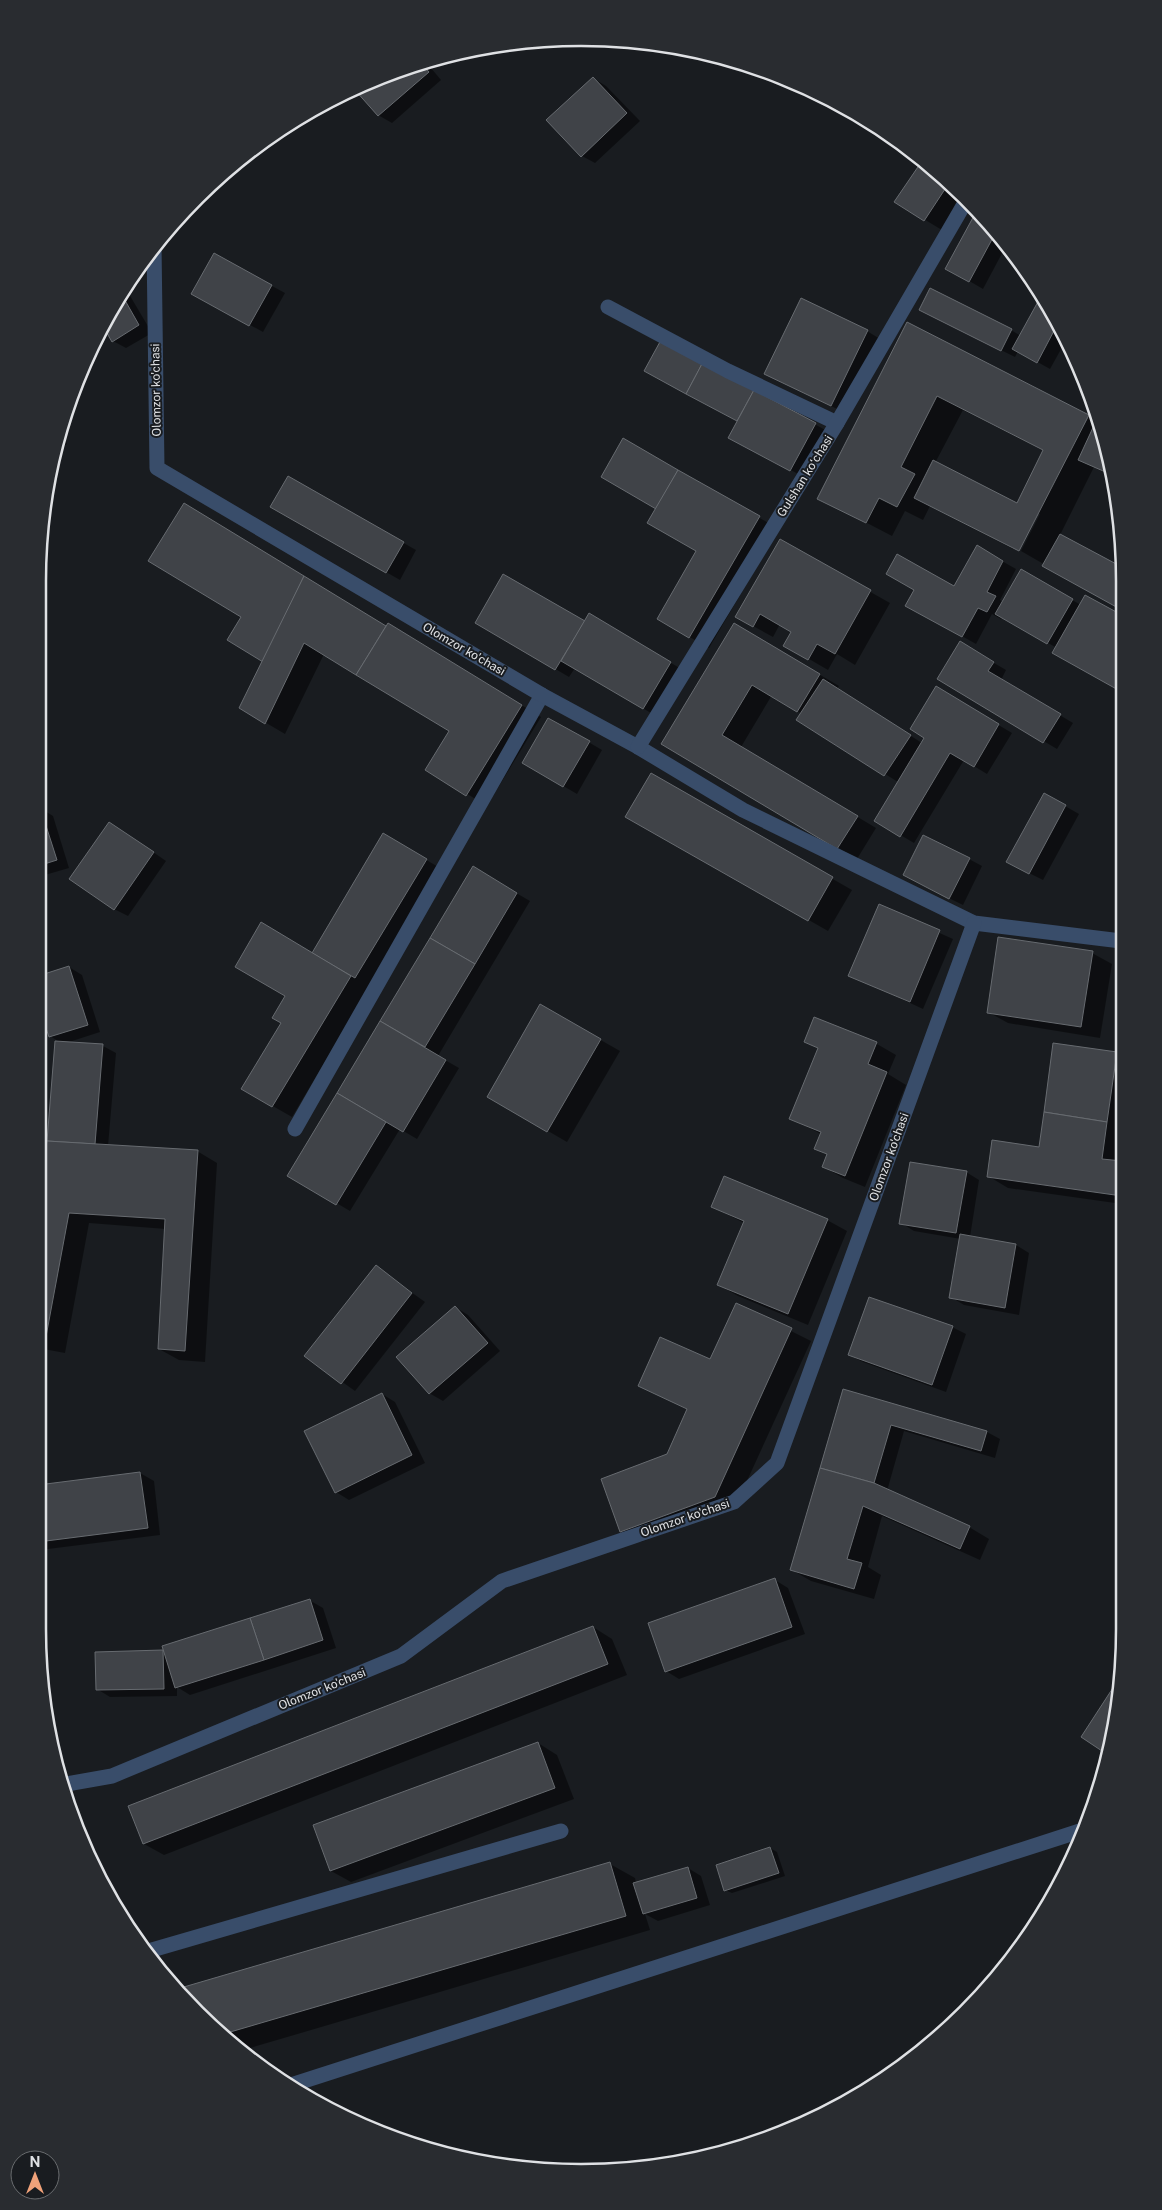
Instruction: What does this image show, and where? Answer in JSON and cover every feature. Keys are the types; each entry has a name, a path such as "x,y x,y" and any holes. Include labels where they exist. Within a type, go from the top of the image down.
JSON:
{"street":[{"name":"Gulshan koʻchasi","path":"638,747 837,423 963,207"},
{"name":"Olomzor ko'chasi","path":"154,259 157,468 542,695 638,747 743,810 974,923 1116,940"},
{"path":"608,307 728,371 837,423"},
{"path":"295,1129 542,695"},
{"name":"Olomzor ko'chasi","path":"69,1784 112,1776 401,1656 502,1581 734,1502 777,1463 974,923"},
{"path":"153,1949 561,1831"},
{"path":"298,2083 1076,1832"}],"building":[{"path":"427,69 429,72 378,116 359,94"},
{"path":"593,77 627,113 581,157 546,120"},
{"path":"918,166 945,189 924,221 894,202"},
{"path":"973,218 992,239 969,282 945,269"},
{"path":"214,253 272,285 249,326 191,294"},
{"path":"930,288 1012,329 1001,351 919,310"},
{"path":"801,298 868,330 831,406 764,374"},
{"path":"126,301 139,325 112,342 107,333"},
{"path":"1037,303 1054,331 1037,363 1012,349"},
{"path":"907,322 1089,415 1019,551 914,498 933,460 1017,503 1043,450 937,396 901,467 915,474 897,507 879,498 866,523 817,499"},
{"path":"661,340 703,362 686,394 644,371"},
{"path":"703,362 754,390 737,421 686,394"},
{"path":"754,390 816,423 790,471 728,438"},
{"path":"1093,428 1104,471 1078,460"},
{"path":"623,438 678,470 656,509 601,477"},
{"path":"678,470 760,516 689,638 657,619 696,551 647,523"},
{"path":"288,476 404,542 386,573 270,507"},
{"path":"184,503 304,576 263,662 227,640 241,617 148,561"},
{"path":"1060,534 1116,564 1116,607 1042,566"},
{"path":"780,539 871,590 835,654 817,644 808,660 783,646 791,632 760,614 753,627 735,617"},
{"path":"977,545 1003,561 987,592 996,596 987,612 978,608 962,637 905,606 914,590 886,574 897,554 954,586"},
{"path":"1021,569 1073,599 1047,644 995,614"},
{"path":"503,574 585,621 555,670 475,623"},
{"path":"304,576 386,626 356,675 304,643 265,724 239,708"},
{"path":"1085,595 1116,612 1116,689 1052,653"},
{"path":"589,613 671,662 643,709 561,661"},
{"path":"388,623 522,705 466,796 425,770 449,731 356,675"},
{"path":"734,623 820,674 797,712 752,685 722,735 858,816 837,849 661,744"},
{"path":"960,641 994,662 988,671 1061,714 1043,743 937,679"},
{"path":"823,679 911,735 884,776 796,720"},
{"path":"936,686 999,724 974,767 950,753 900,837 874,821 924,738 910,729"},
{"path":"548,718 590,741 563,787 522,763"},
{"path":"651,773 833,877 808,921 625,817"},
{"path":"1044,793 1066,805 1029,874 1006,862"},
{"path":"109,822 154,852 114,910 69,879"},
{"path":"46,826 57,860 46,863"},
{"path":"383,833 427,859 355,978 312,953"},
{"path":"923,835 970,858 949,899 903,875"},
{"path":"473,866 517,893 475,964 430,938"},
{"path":"879,904 940,930 910,1002 848,976"},
{"path":"261,922 351,976 272,1107 241,1089 281,1023 272,1018 285,996 235,967"},
{"path":"998,937 1093,951 1081,1027 987,1013"},
{"path":"430,938 475,964 425,1047 380,1021"},
{"path":"69,966 88,1025 49,1037 46,1028 46,973"},
{"path":"540,1004 601,1039 547,1132 487,1097"},
{"path":"814,1017 877,1042 868,1064 887,1072 845,1176 822,1167 827,1154 814,1149 821,1132 789,1119 818,1048 804,1042"},
{"path":"380,1021 446,1060 403,1132 337,1093"},
{"path":"55,1041 103,1044 95,1144 47,1141"},
{"path":"1053,1043 1116,1052 1107,1122 1044,1112"},
{"path":"337,1093 386,1122 336,1205 287,1176"},
{"path":"1044,1112 1107,1122 1102,1159 1116,1160 1116,1195 987,1177 992,1140 1039,1147"},
{"path":"47,1141 198,1150 185,1351 158,1349 165,1219 69,1213 46,1337"},
{"path":"910,1162 967,1171 956,1233 899,1224"},
{"path":"724,1176 828,1219 788,1314 717,1285 744,1221 711,1207"},
{"path":"960,1234 1016,1244 1005,1308 949,1298"},
{"path":"376,1265 412,1293 341,1384 304,1356"},
{"path":"869,1297 953,1326 932,1385 848,1355"},
{"path":"736,1303 792,1328 715,1497 620,1532 601,1479 667,1454 687,1409 638,1386 660,1337 710,1359"},
{"path":"455,1306 488,1343 429,1394 396,1357"},
{"path":"843,1389 987,1431 981,1451 891,1425 874,1483 820,1468"},
{"path":"382,1393 412,1455 335,1493 304,1431"},
{"path":"820,1468 874,1483 970,1526 960,1549 863,1506 847,1559 862,1563 854,1589 790,1570"},
{"path":"140,1472 148,1528 46,1541 46,1484"},
{"path":"775,1578 792,1627 665,1672 648,1623"},
{"path":"310,1599 323,1640 264,1660 250,1618"},
{"path":"250,1618 264,1660 175,1688 162,1646"},
{"path":"593,1626 608,1664 143,1844 128,1806"},
{"path":"163,1650 164,1689 96,1690 95,1652"},
{"path":"1112,1689 1101,1751 1081,1737"},
{"path":"538,1742 555,1788 330,1871 313,1825"},
{"path":"770,1847 779,1873 724,1891 716,1865"},
{"path":"610,1862 626,1916 229,2032 184,1987"},
{"path":"688,1867 697,1898 643,1914 633,1883"}]}
